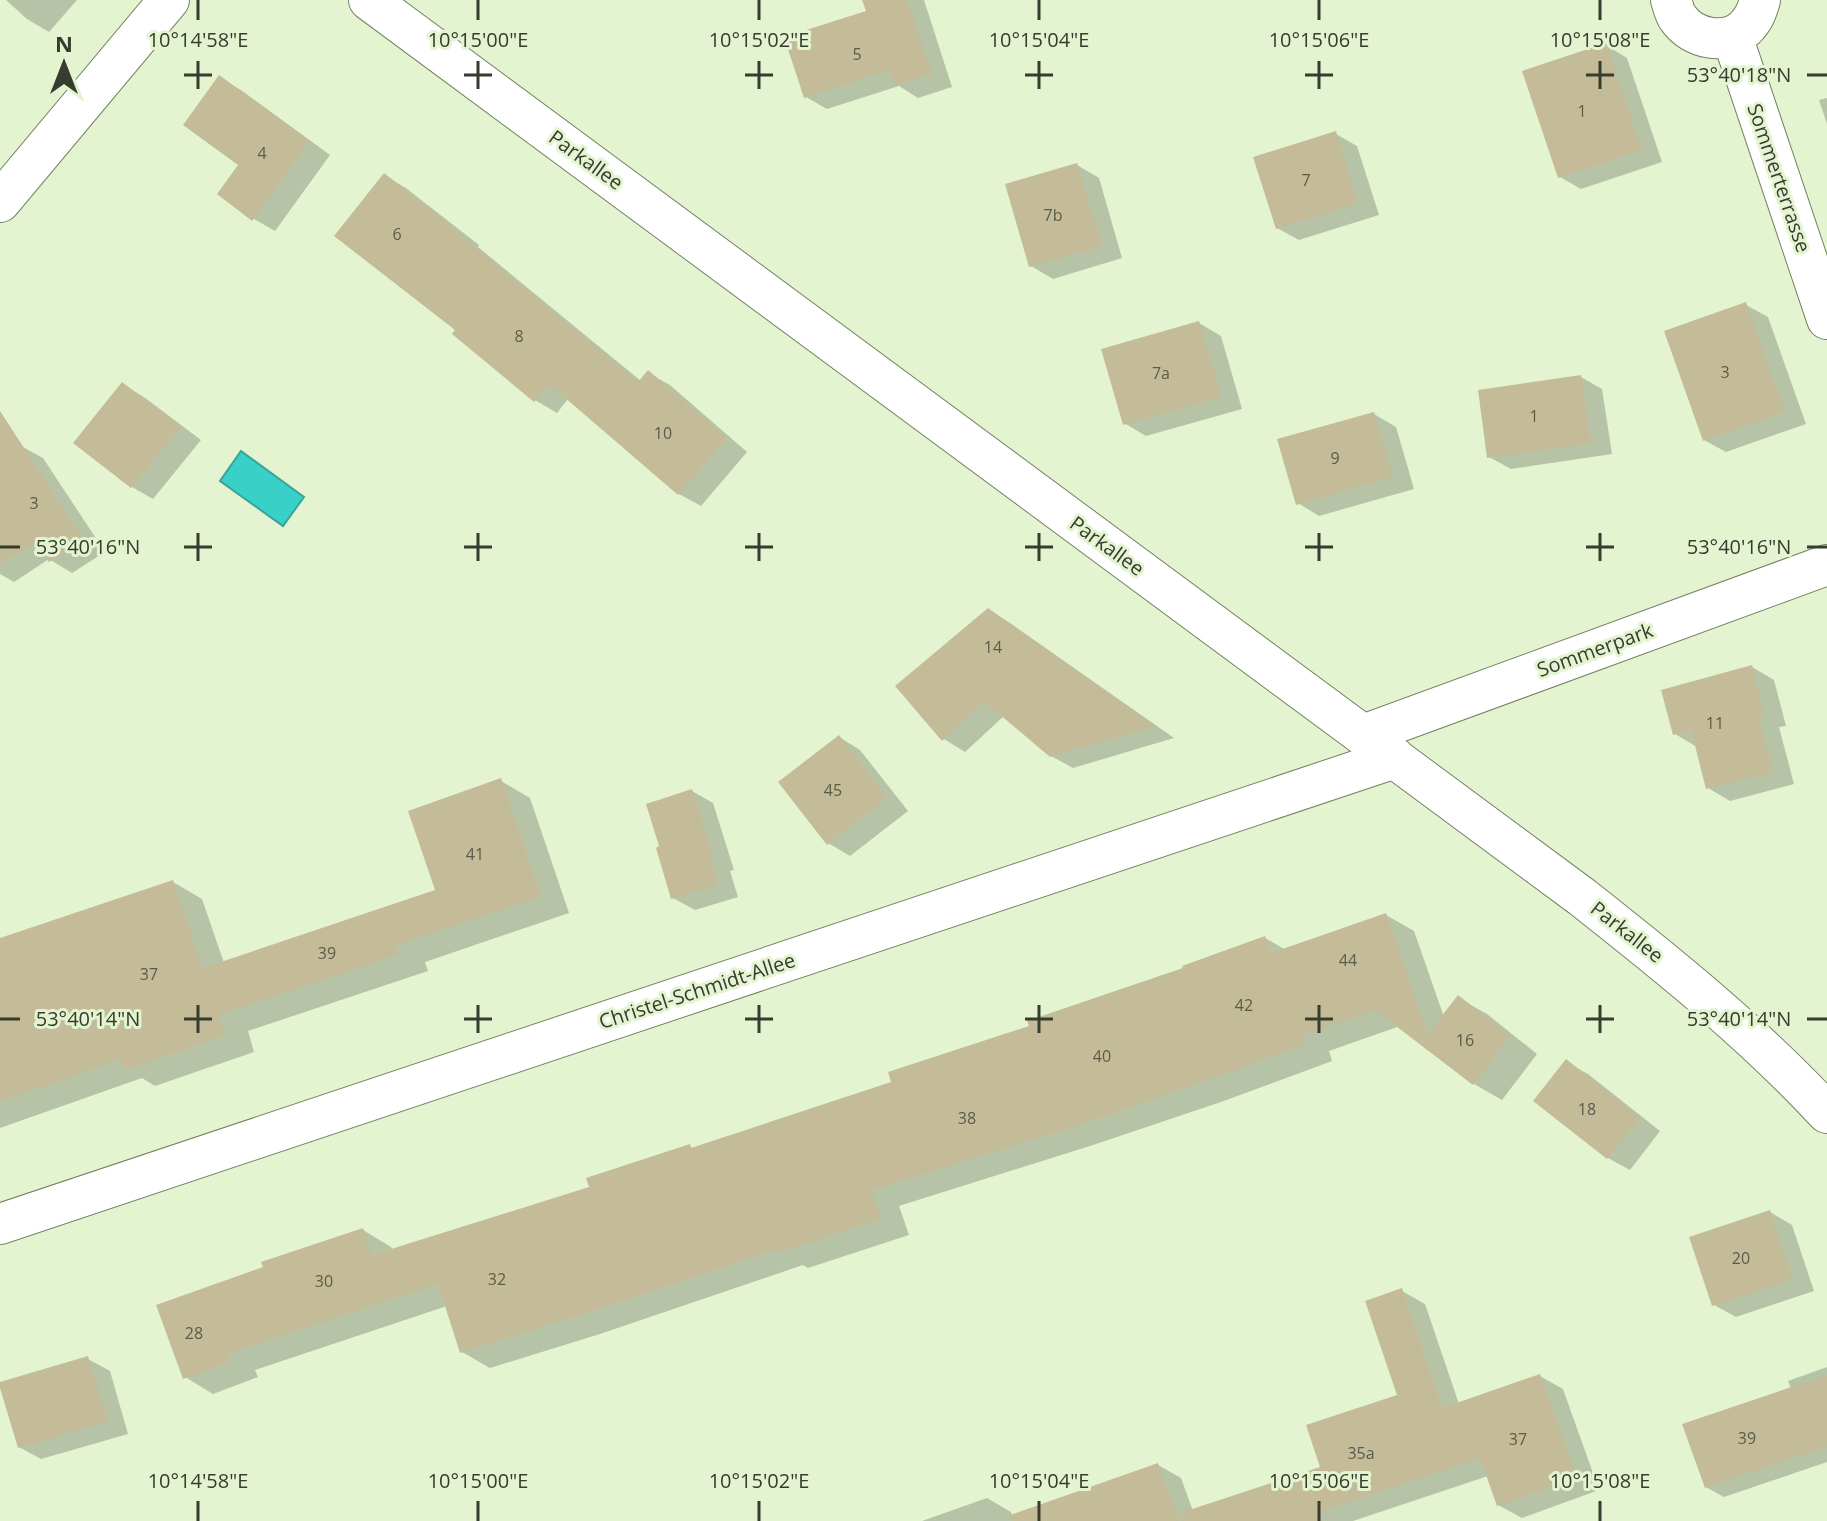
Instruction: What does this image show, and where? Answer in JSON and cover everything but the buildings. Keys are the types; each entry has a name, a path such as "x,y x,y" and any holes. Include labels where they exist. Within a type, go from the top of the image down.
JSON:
{"street":[{"path":"0,202 169,0"},
{"name":"Parkallee","path":"369,0 1582,897 1663,960 1741,1028 1827,1113"},
{"path":"1671,0 1677,18 1693,33 1707,38 1732,36 1744,29 1756,14 1760,0"},
{"name":"Sommerterrasse","path":"1732,36 1827,319"},
{"name":"Sommerpark","path":"1363,735 1827,565"},
{"name":"Christel-Schmidt-Allee","path":"0,1224 1395,758"}],"water":[{"path":"241,451 304,497 283,526 220,481"}]}
